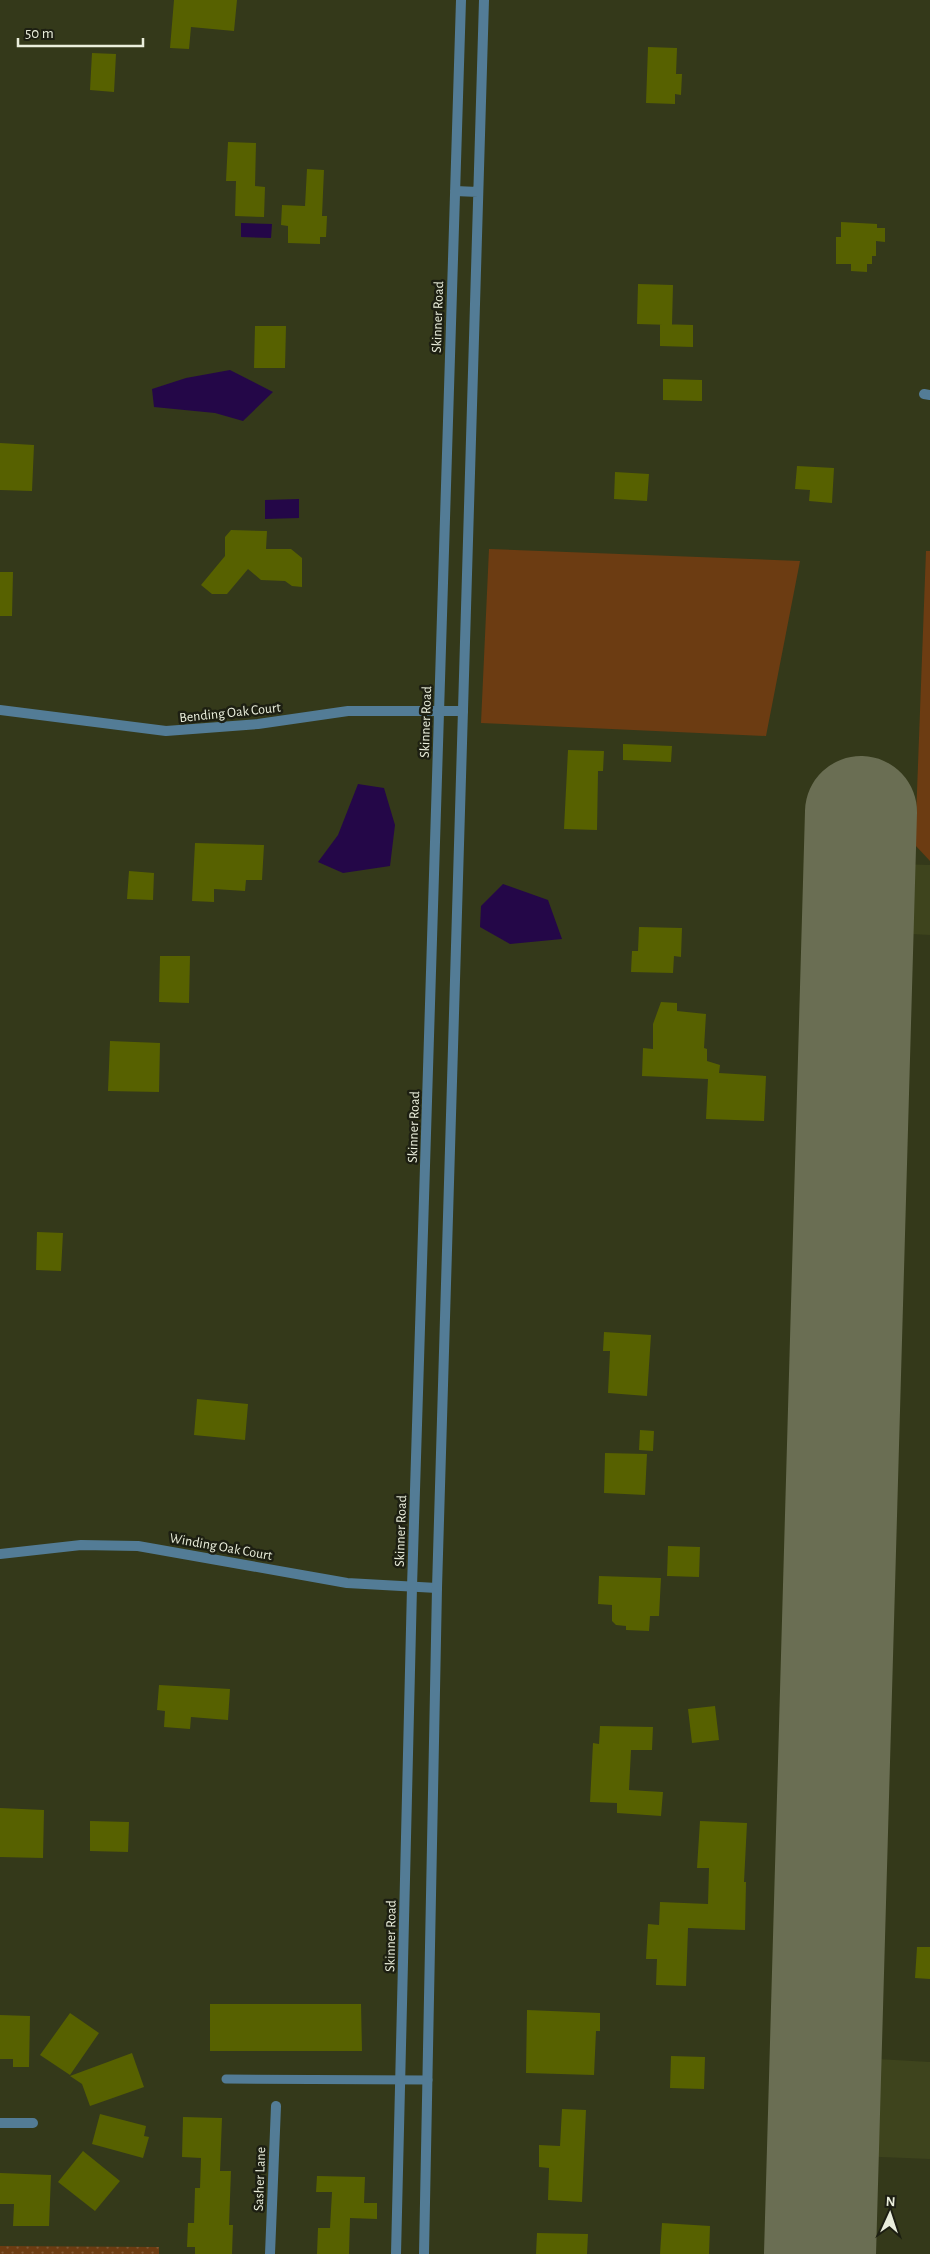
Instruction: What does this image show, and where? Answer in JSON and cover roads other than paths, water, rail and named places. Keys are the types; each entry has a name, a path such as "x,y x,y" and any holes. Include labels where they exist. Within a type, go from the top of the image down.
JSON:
{"street":[{"name":"Skinner Road","path":"396,2254 412,1587 461,0"},
{"path":"424,2254 437,1588 484,0"},
{"path":"455,192 478,192"},
{"name":"Bending Oak Court","path":"0,710 166,731 258,724 348,711 463,711"},
{"name":"Winding Oak Court","path":"0,1554 81,1545 138,1546 347,1583 437,1588"},
{"name":"Sasher Lane","path":"270,2254 276,2106"},
{"path":"0,2124 33,2123"}],"lane":[{"path":"226,2078 428,2080"}]}
